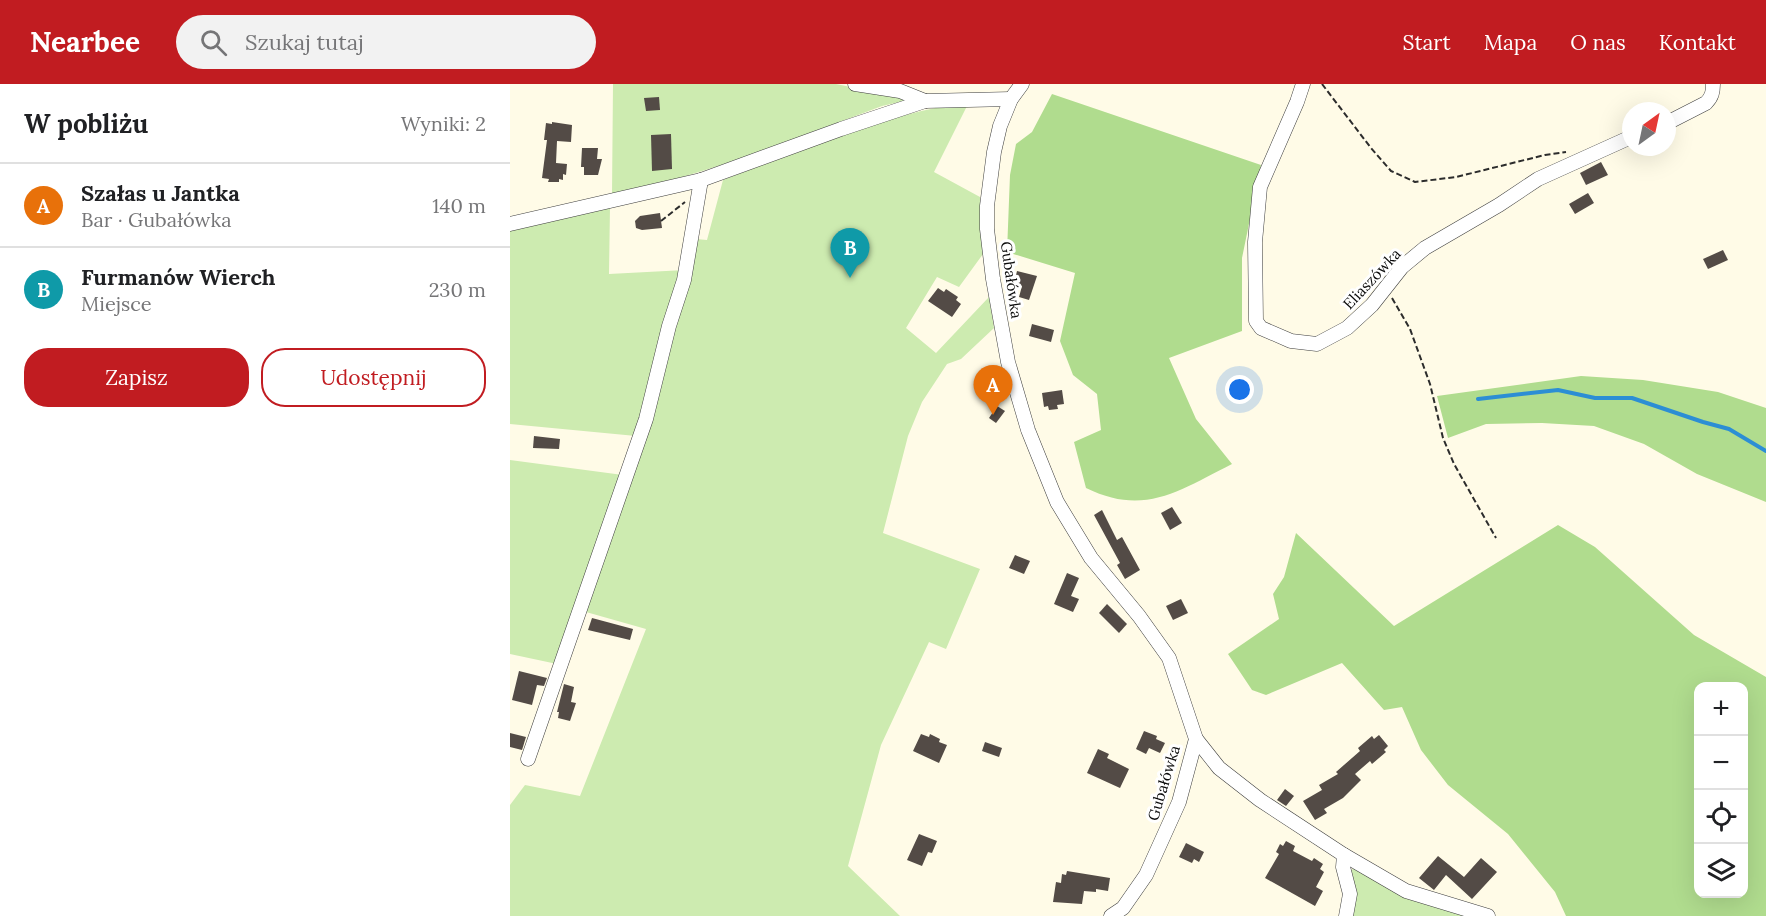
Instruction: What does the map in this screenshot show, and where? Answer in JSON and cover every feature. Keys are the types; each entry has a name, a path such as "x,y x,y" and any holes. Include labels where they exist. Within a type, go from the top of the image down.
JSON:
{"street":[{"path":"855,84 900,91 925,101"},
{"name":"Gubałówka","path":"1022,84 1011,99 1000,126 987,206 987,229 996,301 1008,362 1028,430 1057,502 1091,558 1139,616 1169,658 1196,739 1179,801 1151,866 1124,908 1111,916"},
{"name":"Eliaszówka","path":"1303,84 1298,102 1260,187 1255,242 1256,321 1261,328 1291,341 1317,344 1347,328 1372,305 1402,267 1425,248 1499,205 1538,179 1622,141"},
{"path":"1676,118 1706,103 1713,92 1713,84"},
{"path":"510,224 701,187 842,129 925,101 1011,99"},
{"path":"528,759 646,419 669,326 684,280 701,187"},
{"path":"1196,739 1219,768 1260,800 1344,855 1406,891 1488,916"},
{"path":"1344,855 1343,867 1350,894 1346,916"}],"path":[{"path":"1322,84 1391,171 1415,182 1456,177 1545,155 1569,152"},
{"path":"661,221 701,187"},
{"path":"1384,289 1394,300 1410,329 1430,384 1443,438 1454,464 1496,538"}],"green space":[{"path":"613,84 836,84 905,98 904,101 882,106 715,167 612,194"},
{"path":"1052,94 1261,165 1242,258 1242,331 1169,358 1196,419 1232,464 1196,483 1162,497 1126,500 1086,488 1074,442 1101,430 1097,394 1073,375 1060,341 1075,273 1007,252 1010,175 1016,144 1032,132"},
{"path":"945,106 967,106 934,172 980,197 983,254 959,287 937,277 906,328 936,353 989,297 994,328 961,359 947,364 922,402 908,436 883,533 980,569 946,649 929,642 881,745 848,866 900,916 510,916 510,805 525,785 580,796 646,629 586,612 646,437 696,239 707,240 723,180 860,129"},
{"path":"610,207 609,274 685,270 636,436 510,424 510,229"},
{"path":"1581,376 1643,380 1718,392 1766,408 1766,502 1697,474 1644,444 1594,426 1542,423 1486,424 1448,438 1437,396"},
{"path":"510,460 623,475 557,664 510,654"},
{"path":"1558,525 1595,547 1694,635 1766,677 1766,916 1566,916 1555,892 1508,834 1448,785 1421,750 1402,707 1384,710 1342,663 1266,695 1252,690 1228,654 1279,619 1273,594 1284,577 1296,533 1394,626"},
{"path":"1358,867 1469,916 1351,916 1349,871"}],"building":[{"path":"659,97 660,110 646,111 644,98"},
{"path":"552,122 572,125 571,142 557,141 556,163 567,164 566,175 563,174 563,180 559,179 559,182 548,182 549,179 542,178 547,140 544,140 546,123 552,124"},
{"path":"671,134 672,169 652,171 651,135"},
{"path":"582,148 598,148 597,159 602,159 598,175 584,175 584,167 581,167"},
{"path":"1601,162 1608,175 1586,185 1580,173"},
{"path":"1588,193 1594,203 1575,214 1569,204"},
{"path":"660,213 662,228 642,230 636,228 635,221 640,216"},
{"path":"1723,250 1728,260 1708,269 1703,259"},
{"path":"1017,271 1037,276 1029,300 1019,297 1022,286 1014,284"},
{"path":"938,288 944,292 946,289 958,297 956,300 961,304 952,317 928,301"},
{"path":"1032,324 1054,330 1051,342 1029,336"},
{"path":"1062,390 1064,404 1057,405 1058,409 1049,410 1048,406 1044,407 1042,393"},
{"path":"997,406 1005,411 996,423 989,418"},
{"path":"534,436 560,439 559,449 533,448"},
{"path":"1172,507 1182,523 1170,530 1161,513"},
{"path":"1102,510 1117,540 1122,537 1140,570 1125,579 1117,565 1120,563 1094,515"},
{"path":"1015,555 1030,561 1024,574 1009,568"},
{"path":"1067,573 1079,578 1071,596 1079,599 1073,612 1054,604"},
{"path":"1181,599 1188,613 1173,620 1166,606"},
{"path":"1107,604 1127,624 1119,633 1099,613"},
{"path":"592,618 633,629 630,640 588,630"},
{"path":"519,671 547,678 544,686 537,685 532,705 512,700"},
{"path":"564,684 574,687 571,702 576,703 570,721 558,718 559,712 557,712"},
{"path":"1144,731 1157,736 1156,739 1165,743 1160,753 1149,748 1146,754 1136,749"},
{"path":"510,733 526,737 522,750 510,747"},
{"path":"921,734 929,737 930,734 940,739 939,742 947,745 939,763 913,751"},
{"path":"1379,735 1388,746 1384,750 1386,752 1372,764 1370,761 1355,774 1361,780 1343,798 1324,809 1327,813 1315,820 1303,801 1322,790 1319,785 1338,774 1336,772 1360,751 1358,748 1372,736 1374,739"},
{"path":"985,742 1002,748 999,757 982,751"},
{"path":"1098,749 1109,754 1107,758 1129,769 1120,788 1087,773"},
{"path":"1285,789 1294,796 1286,806 1277,800"},
{"path":"919,834 937,841 932,853 928,852 922,866 907,860"},
{"path":"1286,841 1295,846 1293,851 1312,861 1314,858 1323,864 1320,869 1324,872 1316,887 1323,891 1315,906 1265,878 1279,854 1276,852 1280,844 1283,846"},
{"path":"1186,843 1204,852 1199,862 1194,859 1192,863 1179,857"},
{"path":"1438,856 1464,877 1481,858 1497,872 1472,899 1446,875 1434,890 1419,878"},
{"path":"1067,871 1110,878 1108,891 1096,889 1096,892 1084,891 1082,904 1053,902 1056,882 1061,883 1062,874 1066,875"}],"waterway":[{"path":"1478,399 1558,390 1595,398 1632,398 1729,429 1766,451"}],"place":[{"name":"Furmanów Wierch","path":"850,278"},
{"name":"Szałas u Jantka","path":"993,415"}]}
